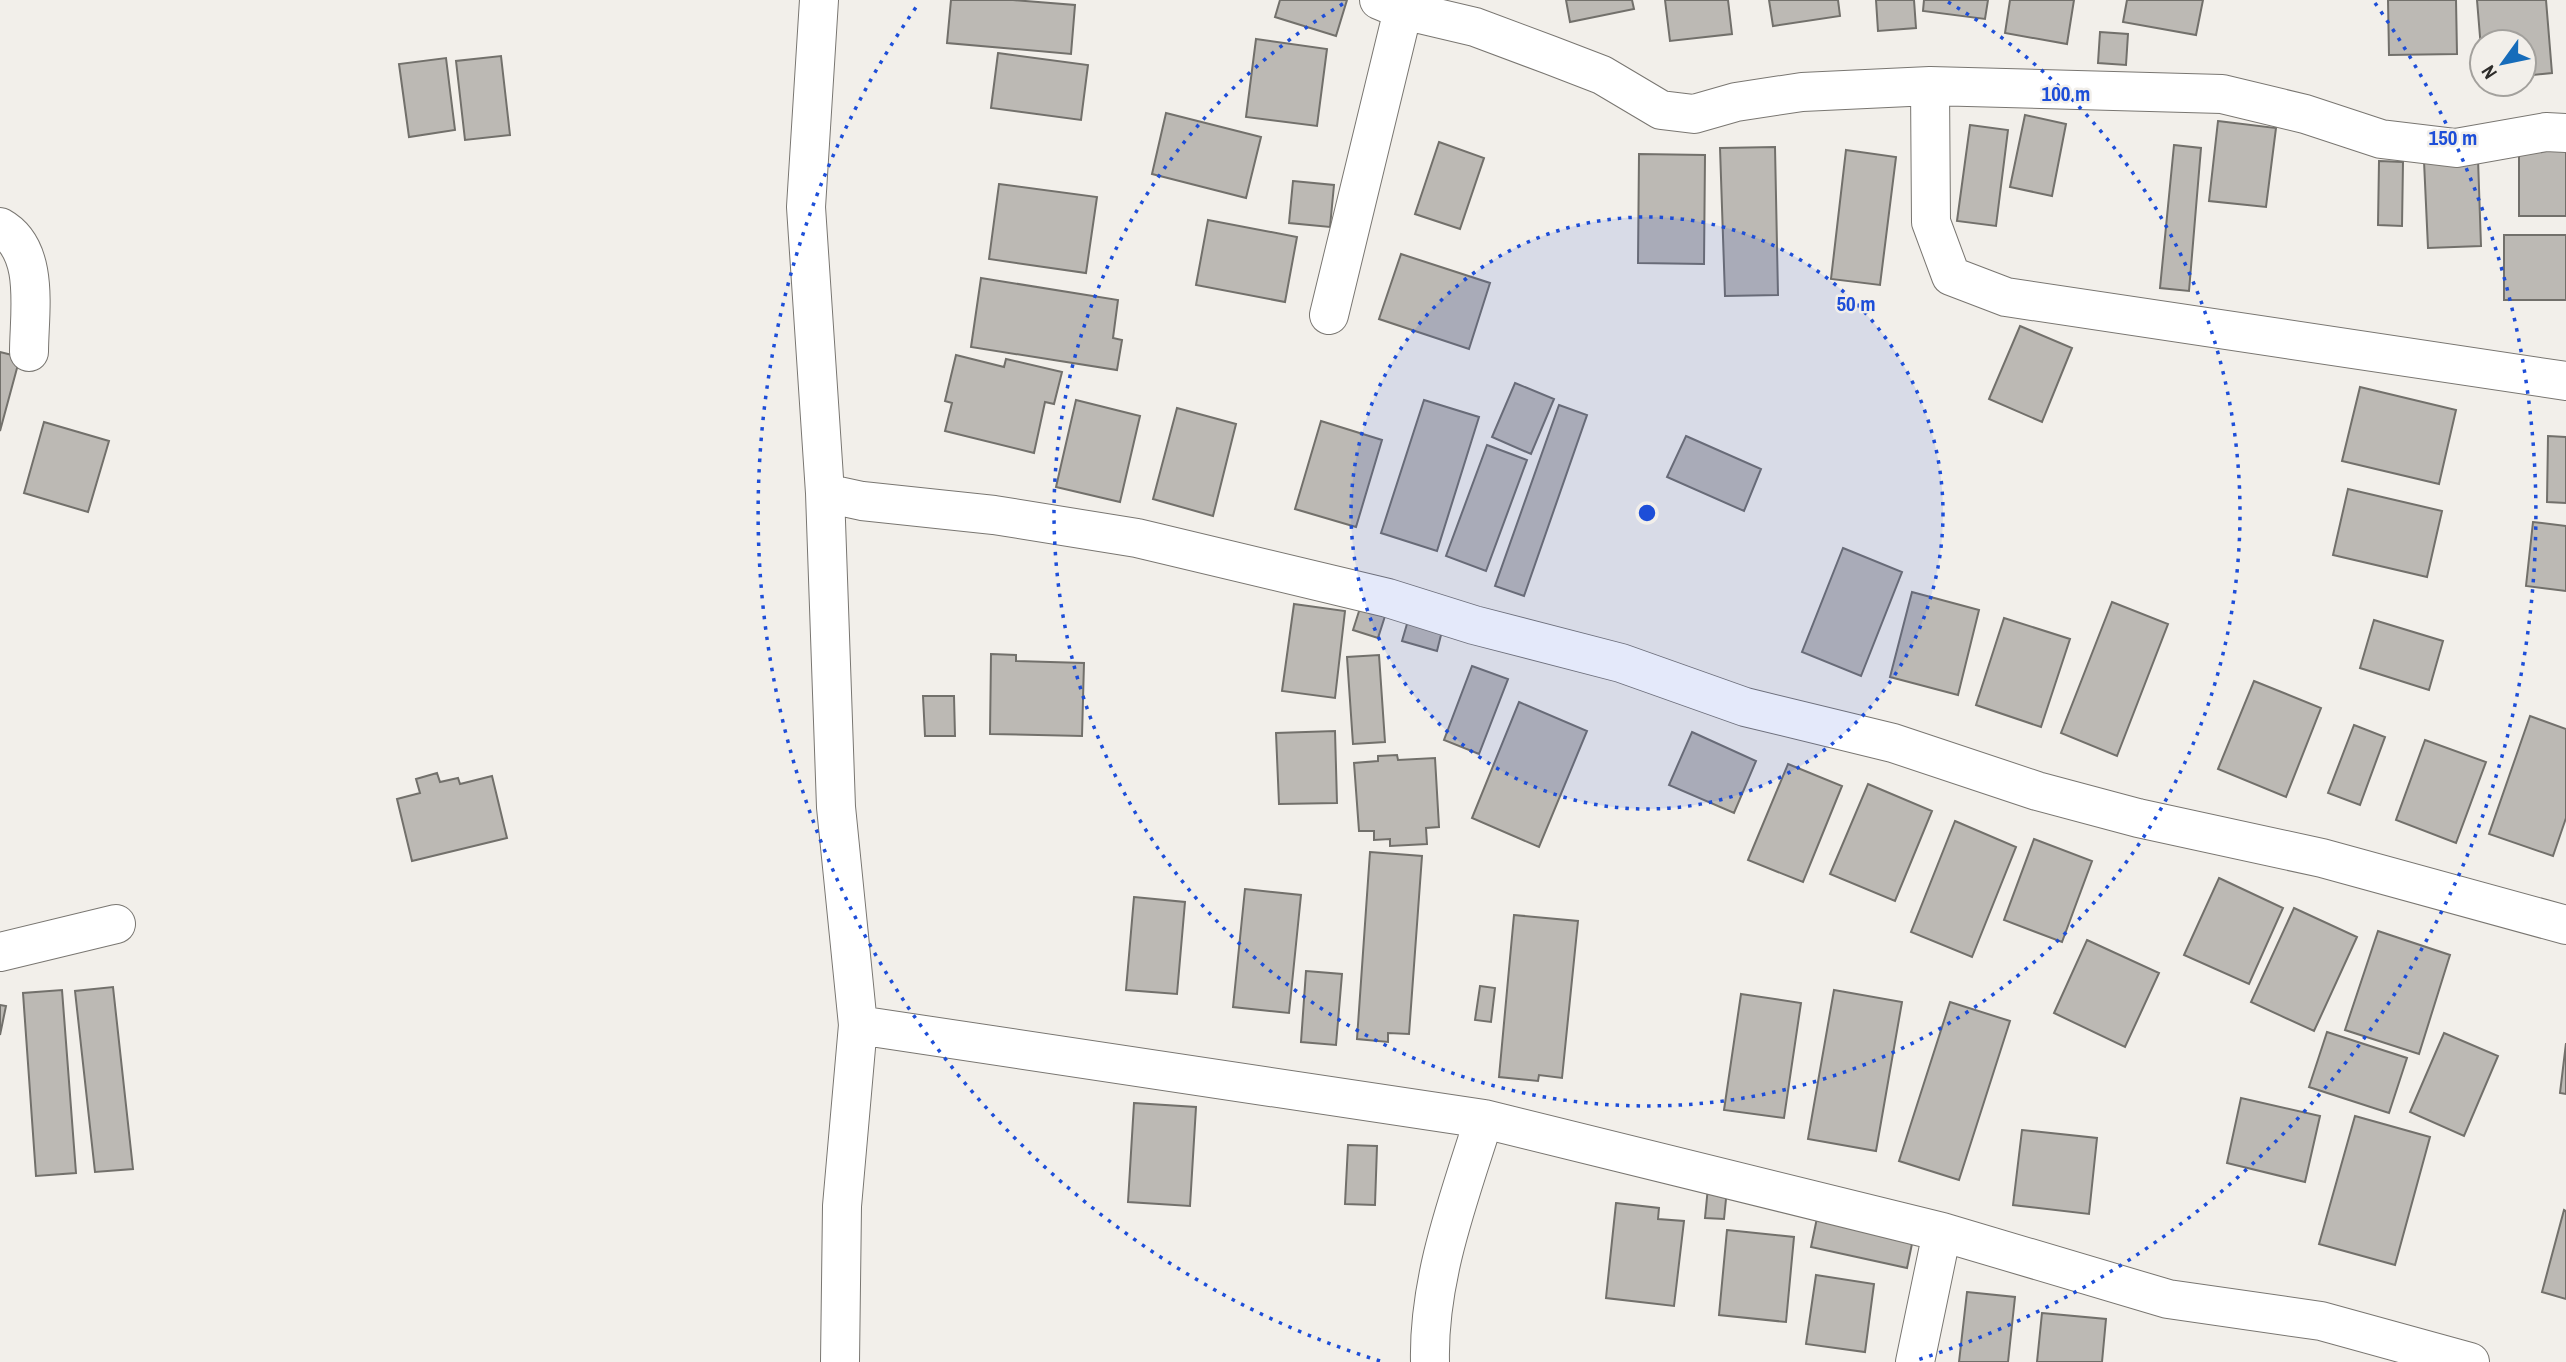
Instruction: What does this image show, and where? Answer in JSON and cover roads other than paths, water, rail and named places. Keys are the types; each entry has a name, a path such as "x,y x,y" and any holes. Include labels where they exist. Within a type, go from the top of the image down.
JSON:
{"street":[{"path":"819,0 806,207 825,494 836,807 858,1025 842,1206 840,1362"},
{"path":"1329,315 1391,5 1475,27 1602,75 1661,110 1694,114 1736,102 1802,92 1930,86 2222,94 2305,114 2381,139 2456,148 2546,132 2566,133"},
{"path":"1930,86 1931,222 1951,276 2006,297 2566,381"},
{"path":"0,227 9,232 29,268 29,352"},
{"path":"825,494 862,501 995,515 1137,538 1388,598 1474,625 1621,663 1757,710 1893,743 2037,791 2138,818 2322,858 2566,925"},
{"path":"0,953 116,924"},
{"path":"858,1025 1485,1119 1942,1232 2168,1299 2321,1321 2470,1362"},
{"path":"1430,1362 1429,1323 1443,1256 1485,1119"},
{"path":"1915,1362 1942,1232"}]}
